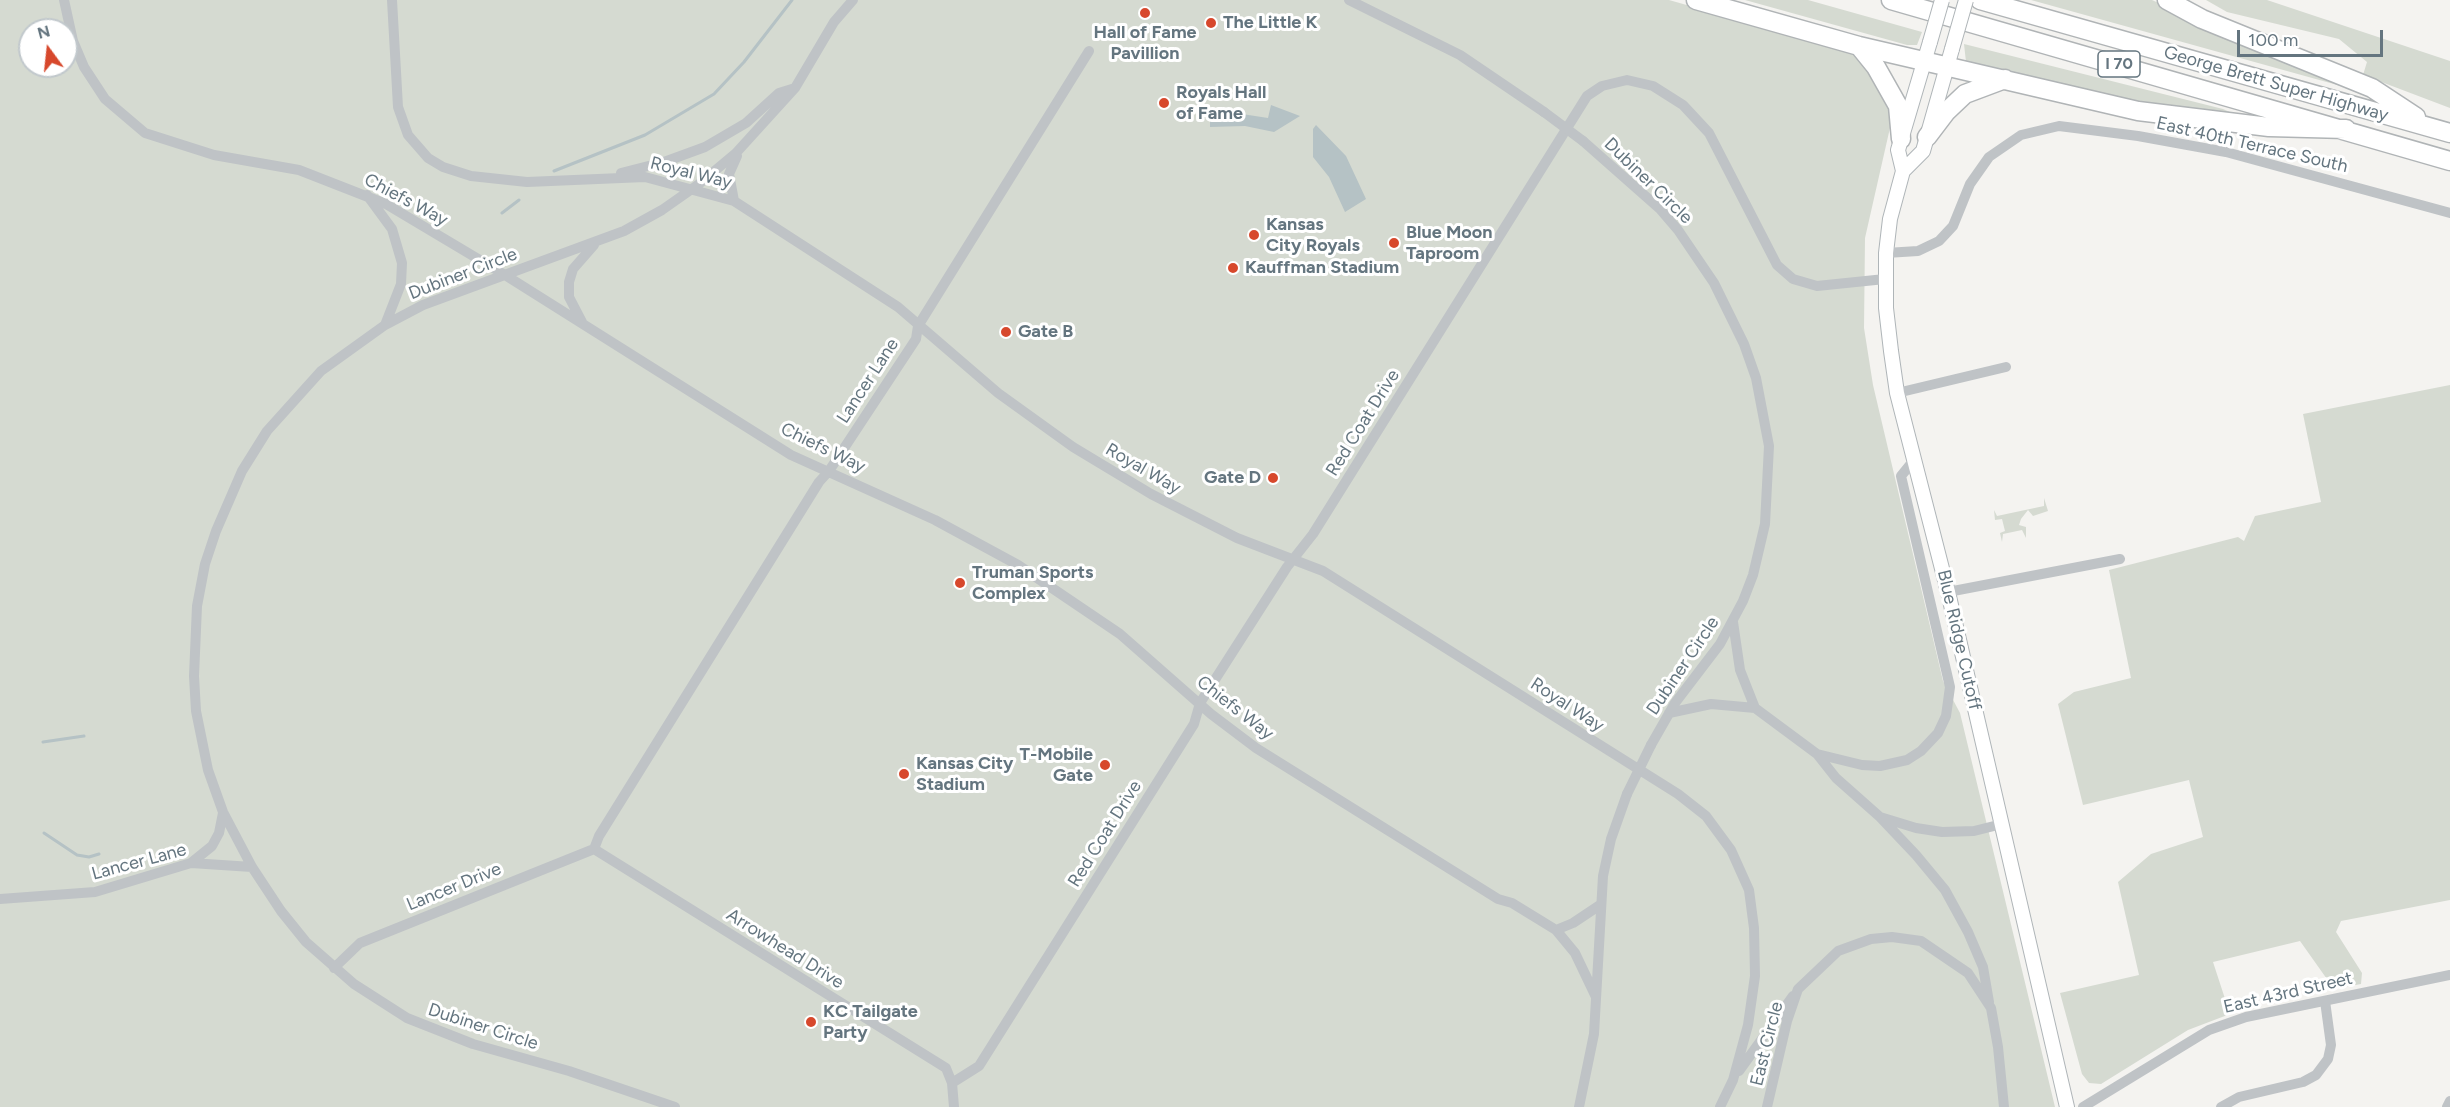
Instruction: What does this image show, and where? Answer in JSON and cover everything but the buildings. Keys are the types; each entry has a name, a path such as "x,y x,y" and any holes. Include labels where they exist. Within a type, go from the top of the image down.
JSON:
{"highway":[{"path":"1696,0 1860,46 1924,60 1949,57 2005,79 2138,111 2269,127 2346,129"},
{"name":"George Brett Super Highway","path":"1891,0 2346,129"},
{"name":"George Brett Super Highway","path":"1980,0 2441,131"},
{"path":"2167,0 2202,19 2372,88 2441,131"},
{"path":"1860,46 1882,76 1898,106 1902,139"},
{"path":"1927,137 1946,112 1965,94 2005,79"},
{"name":"I 70","path":"2346,129 2450,161"}],"main road":[{"name":"Blue Ridge Cutoff","path":"1942,0 1898,150 1903,171 1890,219 1886,253 1886,308 1897,393 1948,592 2067,1107"},
{"name":"Blue Ridge Cutoff","path":"1903,171 1920,156 1927,137 1966,0"}],"street":[{"name":"Chiefs Way","path":"64,0 73,41 84,67 105,99 145,133 214,155 299,170 386,204 505,275 791,455 942,524 1027,571 1120,634 1200,704 1256,747 1498,899 1512,903 1556,930 1575,953 1596,999"},
{"name":"Royal Way","path":"392,0 398,107 408,135 428,158 456,172 499,180 556,181 645,177 734,201 898,307 998,393 1111,471 1237,538 1323,571 1678,794 1706,816 1731,850 1749,890 1754,928 1755,976 1748,1025 1733,1080 1720,1107"},
{"name":"Dubiner Circle","path":"675,1107 590,1078 441,1033 382,1004 334,968 306,942 280,911 252,867 223,812 201,741 194,676 197,606 205,564 216,531 242,471 267,431 321,371 385,325 450,293 596,242 662,210 693,189 746,143 795,87 834,22 853,0"},
{"name":"Dubiner Circle","path":"1349,0 1460,55 1583,141 1641,191 1678,230 1723,301 1744,344 1756,378 1769,446 1765,524 1753,575 1733,622 1707,664 1669,713 1651,745 1627,794 1611,839 1600,905 1594,1034 1579,1107"},
{"name":"Lancer Lane","path":"594,849 599,836 819,482 830,471 916,339 918,326 1089,51"},
{"name":"Red Coat Drive","path":"952,1083 979,1066 1194,724 1200,704 1319,524 1580,104 1602,86 1626,80 1645,83 1662,91 1694,114 1714,142 1777,265 1793,279 1817,286 1885,279"},
{"path":"606,177 664,162 705,147 746,123 779,93 795,87"},
{"name":"East 40th Terrace South","path":"1886,253 1918,250 1939,241 1953,226 1970,184 1989,157 2021,135 2059,126 2138,136 2226,152 2450,213"},
{"path":"734,201 729,174 732,164 746,143"},
{"path":"367,195 392,229 402,263 401,284 385,325"},
{"path":"583,325 569,297 569,282 573,269 596,242"},
{"path":"1897,393 2006,367"},
{"path":"1817,754 1862,765 1894,765 1921,751 1938,733 1946,717 1950,687 1901,476 1914,460"},
{"path":"1948,592 2120,559"},
{"path":"1733,622 1740,670 1755,708"},
{"path":"1669,713 1711,704 1755,708 1817,754 1836,778 1880,817 1945,890 1968,932 1983,967 1990,1008"},
{"path":"191,863 212,846 219,833 223,812"},
{"path":"1880,817 1916,828 1942,832 1974,831 2002,824"},
{"name":"Lancer Drive","path":"334,968 360,943 594,849"},
{"name":"Arrowhead Drive","path":"594,849 945,1068 952,1083"},
{"name":"Lancer Lane","path":"0,899 94,892 191,863 252,867"},
{"path":"1556,930 1573,923 1600,905"},
{"name":"East Circle","path":"1733,1080 1770,1024 1798,989 1838,951 1871,939 1892,937 1922,941 1968,973 1990,1008 1998,1047 2004,1107"},
{"name":"East 43rd Street","path":"2083,1107 2209,1030 2246,1017 2450,975"},
{"name":"East Circle","path":"1767,1107 1787,1022 1798,989"},
{"path":"2221,1107 2239,1097 2303,1082 2316,1075 2328,1059 2331,1045 2325,1001"},
{"path":"952,1083 954,1107"},
{"path":"2447,1107 2450,1101"}],"shaded area":[{"name":"Truman Sports Complex","path":"0,0 1669,0 1845,50 1863,58 1888,99 1892,119 1865,238 1864,328 1873,385 1943,681 1960,713 2055,1107 0,1107"},
{"path":"1745,0 1808,0 1922,32 1917,45 1907,45"},
{"path":"2031,0 2152,0 2341,86"},
{"path":"2206,0 2267,0 2450,61 2450,108 2363,75 2367,62 2339,39 2227,12"},
{"path":"1964,44 2223,109 2241,117 2152,108 1966,62"},
{"path":"1271,105 1300,116 1274,132 1245,126 1210,127 1210,116 1242,114 1268,118"},
{"path":"1316,125 1346,156 1366,199 1345,212 1329,177 1313,157 1313,129"},
{"path":"2450,385 2450,900 2341,921 2336,932 2362,973 2361,984 2334,989 2300,941 2213,962 2230,1014 2188,1030 2101,1084 2089,1083 2082,1074 2060,993 2139,975 2118,882 2151,854 2203,837 2189,780 2083,805 2058,704 2074,692 2131,678 2109,570 2238,537 2244,541 2255,516 2321,502 2303,414"},
{"path":"2044,498 2048,511 2033,516 2028,510 2021,519 2019,525 2026,527 2026,538 2022,530 2003,534 2002,542 2000,533 2005,531 2002,519 1995,520 1994,510 1997,516 2044,506"}],"waterway":[{"path":"554,171 645,135 714,94 744,62 792,0"},
{"path":"502,213 519,200"},
{"path":"43,742 84,736"},
{"path":"44,833 77,855 89,857 99,854"}],"place":[{"name":"Hall of Fame Pavillion","path":"1145,13"},
{"name":"The Little K","path":"1211,23"},
{"name":"Royals Hall of Fame","path":"1164,103"},
{"name":"Kansas City Royals","path":"1254,235"},
{"name":"Blue Moon Taproom","path":"1394,243"},
{"name":"Kauffman Stadium","path":"1233,268"},
{"name":"Gate B","path":"1006,332"},
{"name":"Gate D","path":"1273,478"},
{"name":"Truman Sports Complex","path":"960,583"},
{"name":"T-Mobile Gate","path":"1105,765"},
{"name":"Kansas City Stadium","path":"904,774"},
{"name":"KC Tailgate Party","path":"811,1022"}]}
